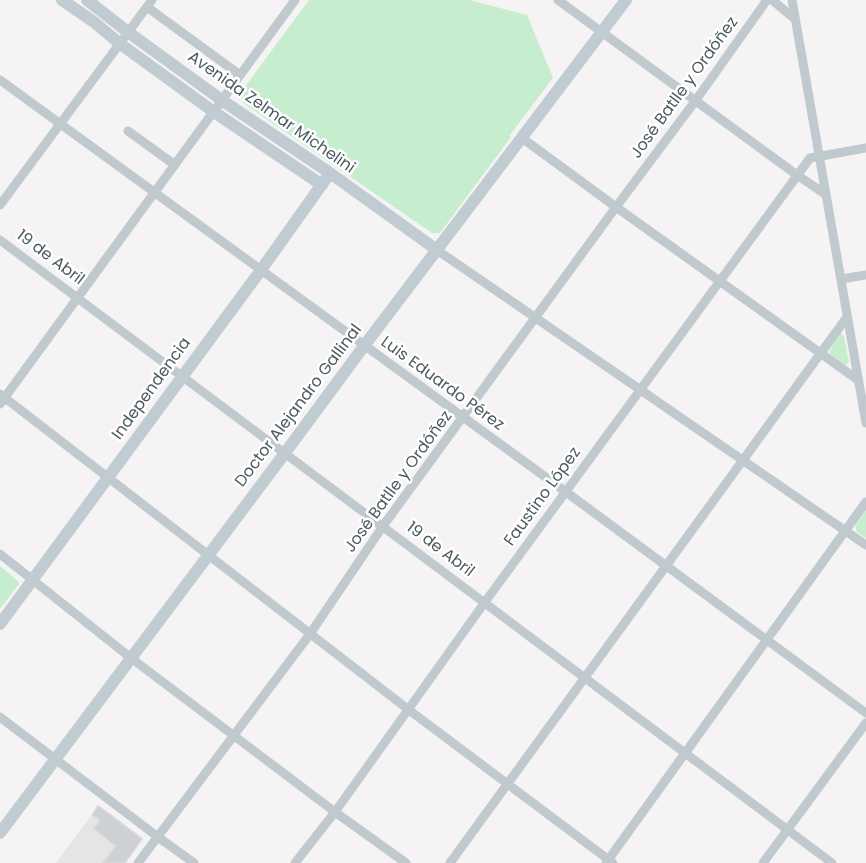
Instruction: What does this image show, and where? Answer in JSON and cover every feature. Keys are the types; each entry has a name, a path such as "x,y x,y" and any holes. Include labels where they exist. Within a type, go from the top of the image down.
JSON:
{"street":[{"path":"295,0 2,399 609,862 866,502"},
{"path":"558,0 825,194"},
{"name":"Doctor Alejandro Gallinal","path":"0,833 364,345 626,0"},
{"name":"José Batlle y Ordóñez","path":"138,863 310,634 383,526 767,0"},
{"path":"772,0 795,19"},
{"path":"792,0 866,423"},
{"path":"67,4 91,1 94,22"},
{"name":"Avenida Zelmar Michelini","path":"91,1 128,32 437,250"},
{"path":"67,4 214,112 322,185"},
{"path":"0,205 149,4 240,75"},
{"name":"Luis Eduardo Pérez","path":"0,80 866,713"},
{"path":"128,131 175,165"},
{"path":"522,138 858,380"},
{"path":"819,156 866,148"},
{"name":"Faustino López","path":"296,863 797,175 810,158 819,156"},
{"name":"Independencia","path":"0,624 330,174"},
{"name":"19 de Abril","path":"0,240 832,863"},
{"path":"437,250 866,545"},
{"path":"841,279 866,275"},
{"path":"450,863 847,317"},
{"path":"0,554 131,658 406,863"},
{"path":"0,717 194,863"},
{"path":"763,863 866,723"}],"shaded area":[{"path":"99,805 143,838 125,863 56,863"}],"green space":[{"path":"309,0 469,0 527,15 553,78 440,233 432,233 243,103 241,92"},
{"path":"840,333 844,336 849,363 845,365 829,352"},
{"path":"866,511 866,538 857,532 855,526"},
{"path":"0,566 19,584 0,609"}],"building":[{"path":"98,806 142,839 125,863 103,863 116,846 94,829 100,820 92,815"}]}
